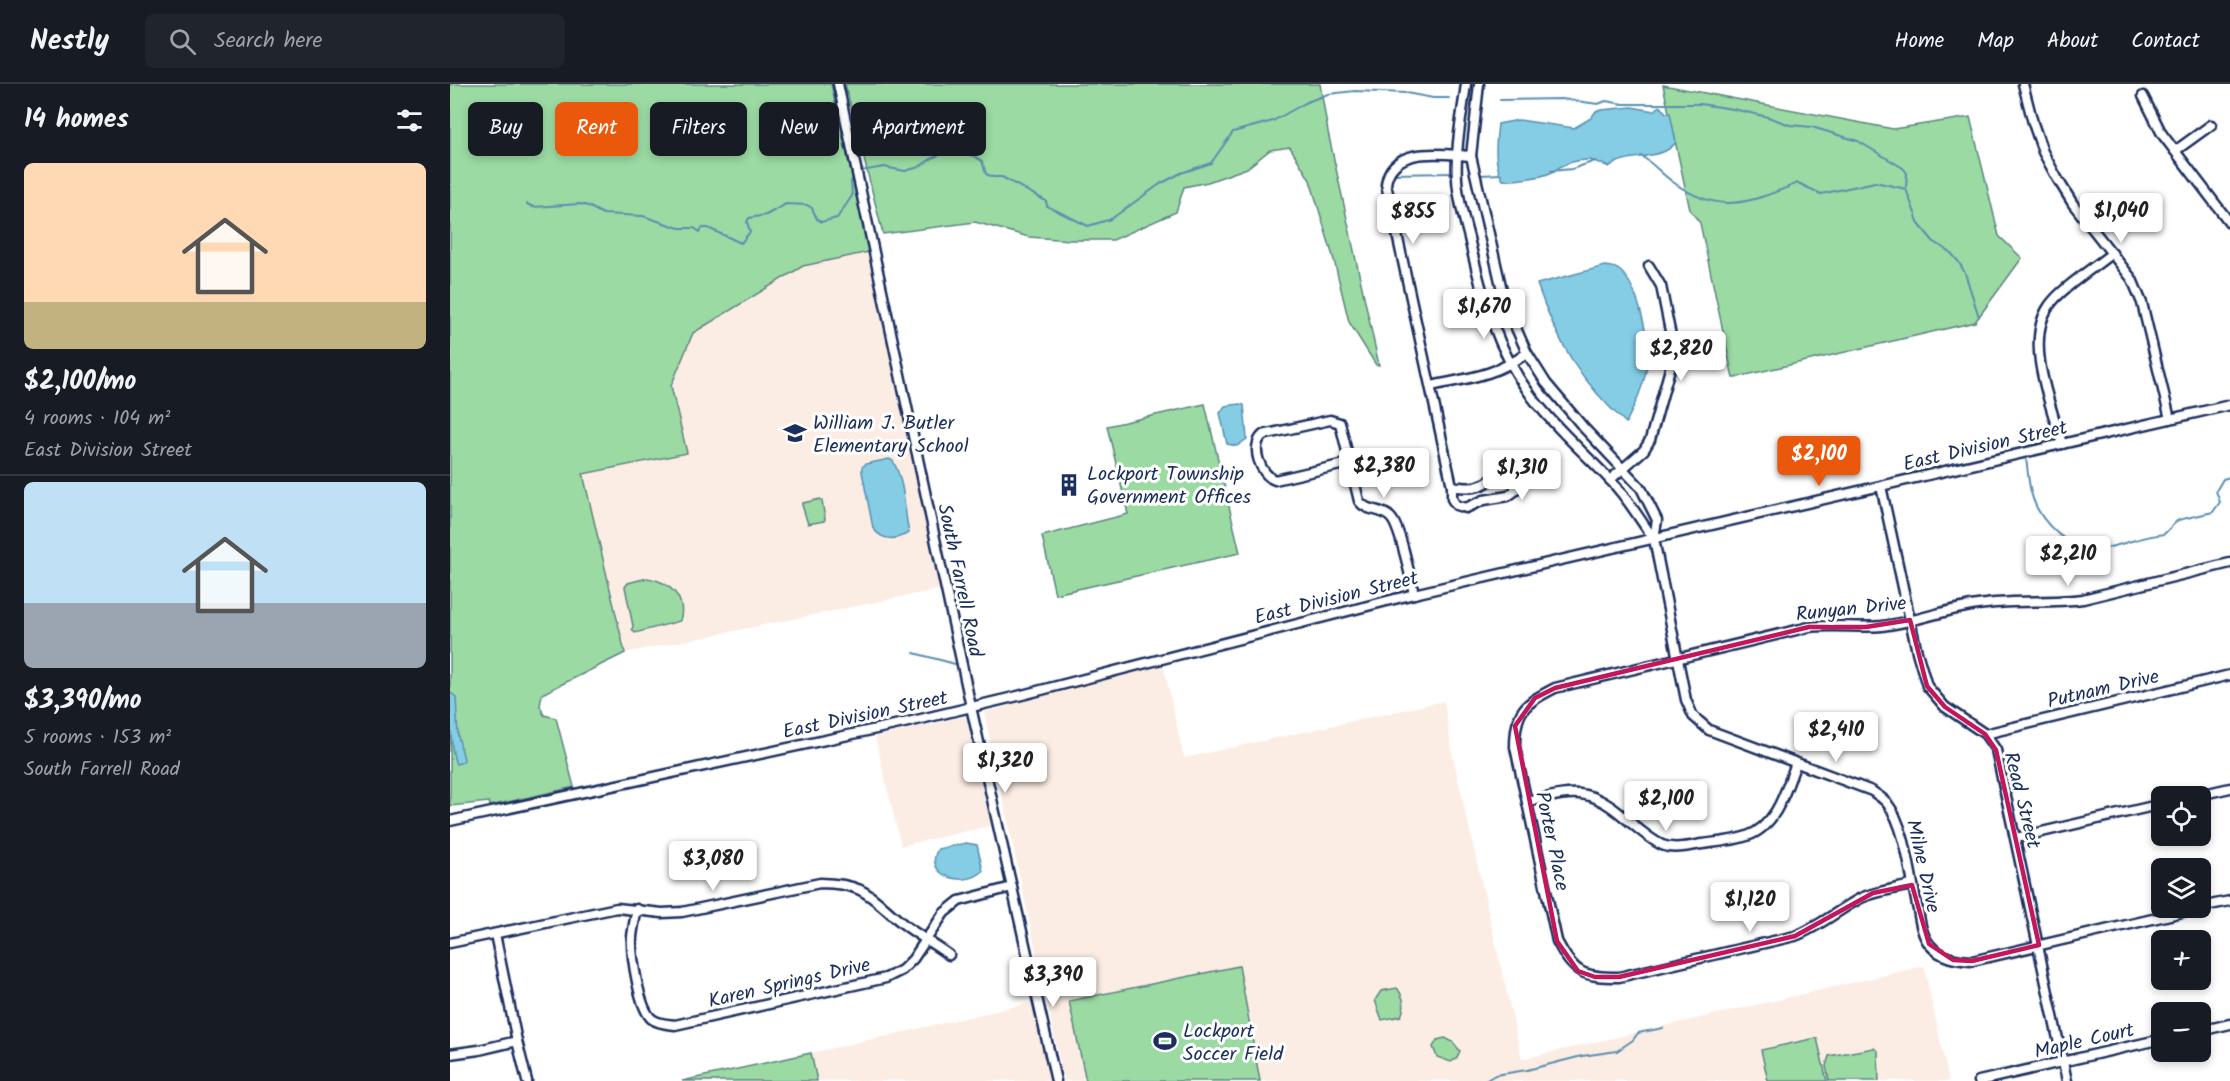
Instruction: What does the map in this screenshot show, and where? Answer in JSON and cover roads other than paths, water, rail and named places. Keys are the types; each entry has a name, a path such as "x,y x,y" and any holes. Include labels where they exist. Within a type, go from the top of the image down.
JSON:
{"street":[{"name":"South Farrell Road","path":"838,84 972,707 1056,1081"},
{"path":"1466,84 1457,155 1457,180 1486,309 1511,364 1531,396 1557,429 1610,480 1654,538"},
{"path":"1479,84 1471,156 1505,303 1527,353 1546,383 1564,406 1624,469 1651,506 1636,512"},
{"path":"2023,84 2036,133 2057,178 2073,204 2132,279 2142,303 2170,418"},
{"path":"2143,96 2152,118 2230,223"},
{"path":"2175,151 2211,125"},
{"path":"1452,486 1476,487 1487,482 1499,472 1506,471 1513,476 1515,491 1508,496 1484,500 1466,508 1456,505 1452,499 1452,486 1386,184 1388,172 1395,164 1405,159 1427,154 1471,156"},
{"path":"2062,444 2038,352 2041,322 2049,305 2112,253"},
{"path":"1610,480 1644,450 1650,440 1674,358 1661,286 1648,266"},
{"path":"1431,386 1495,372 1527,353"},
{"name":"East Division Street","path":"450,821 972,707 1414,594 2230,405"},
{"path":"1349,463 1275,480 1268,478 1263,472 1256,447 1258,439 1263,435 1335,420 1340,423 1359,501 1364,508 1384,513 1392,519 1398,531 1414,594"},
{"name":"Read Street","path":"1881,486 1927,686 1945,707 1984,734 1996,750 2067,1081"},
{"name":"Milne Drive","path":"1651,506 1657,520 1654,538 1677,660 1686,700 1693,717 1709,730 1872,791 1886,801 1901,830 1922,928 1929,944 1953,960 1972,961 2156,918"},
{"name":"Runyan Drive","path":"1521,712 1535,698 1555,688 1809,627 1828,624 1866,627 1886,625 1986,604 2083,599 2230,563"},
{"name":"Putnam Drive","path":"1984,734 2230,675"},
{"name":"Porter Place","path":"1521,712 1515,726 1515,747 1557,941 1566,959 1578,971 1595,977 1619,977 1794,936 1809,931 1873,893 1912,885"},
{"path":"1527,802 1566,794 1587,795 1606,804 1664,846 1692,846 1750,835 1765,825 1777,810 1796,763"},
{"path":"2211,792 2230,788"},
{"path":"2016,838 2151,807"},
{"path":"450,943 608,909 637,909 662,913 682,912 820,883 838,883 855,887 869,894 902,923 949,955"},
{"name":"Karen Springs Drive","path":"637,909 632,936 632,954 644,1009 651,1018 661,1023 675,1025 886,978 902,970 927,940 944,913 959,901 1012,887"},
{"name":"Milne Drive","path":"2211,905 2230,901"},
{"path":"495,934 517,1041 528,1081"},
{"path":"2211,1028 2230,1024"},
{"path":"450,1054 517,1041"},
{"name":"Maple Court","path":"1979,1081 2151,1042"}],"water":[{"path":"1660,106 1666,113 1670,113 1676,142 1662,152 1617,162 1609,167 1587,160 1577,161 1548,174 1514,180 1503,180 1500,174 1496,153 1498,124 1519,120 1574,128 1591,118 1596,111 1632,107 1654,111"},
{"path":"1605,266 1619,270 1632,288 1642,315 1647,343 1646,373 1626,423 1596,392 1572,360 1553,324 1537,284"},
{"path":"1244,405 1247,439 1237,446 1227,444 1220,413 1225,406"},
{"path":"889,459 893,461 900,478 909,533 899,537 885,538 873,528 862,467"},
{"path":"450,692 456,697 458,736 464,759 463,762 456,764 451,740"},
{"path":"966,843 977,845 983,871 966,879 957,879 940,872 935,858 938,849"}],"waterway":[{"path":"861,171 884,167 905,171 919,167 934,157 950,151 974,156 982,161 986,174 1002,177 1046,201 1047,206 1088,226 1111,219 1160,184 1181,173 1211,163 1233,132 1273,121 1307,102 1328,94 1355,91 1449,98"},
{"path":"1500,100 1562,99 1598,104 1606,101 1623,104 1700,104 1768,117 1790,125 1812,127 1858,141 1903,168 1907,173 1906,189 1919,224 1933,241 1951,253 1958,261 1965,273 1979,317"},
{"path":"1641,156 1690,193 1720,203 1749,200 1798,183 1821,194 1875,182 1906,189"},
{"path":"1551,171 1572,169 1595,161"},
{"path":"1391,174 1453,173"},
{"path":"1481,175 1501,174"},
{"path":"527,204 533,207 580,204 603,214 643,216 679,228 694,228 700,232 702,228 708,228 741,243 750,232 747,222 749,218 766,215 786,204 807,205 812,208 821,222 837,218 852,196 851,181 853,179"},
{"path":"2026,459 2031,492 2040,514 2066,540 2088,549 2108,548 2164,534 2178,520 2213,512 2220,502 2216,491 2223,479 2230,477"},
{"path":"914,653 955,664"},
{"path":"1485,1081 1495,1075 1527,1070 1582,1056 1617,1051 1633,1040 1638,1033 1663,1028"}],"place":[{"name":"William J. Butler Elementary School","path":"795,433"},
{"name":"Lockport Township Government Offices","path":"1069,485"},
{"name":"Lockport Soccer Field","path":"1165,1041"}]}
